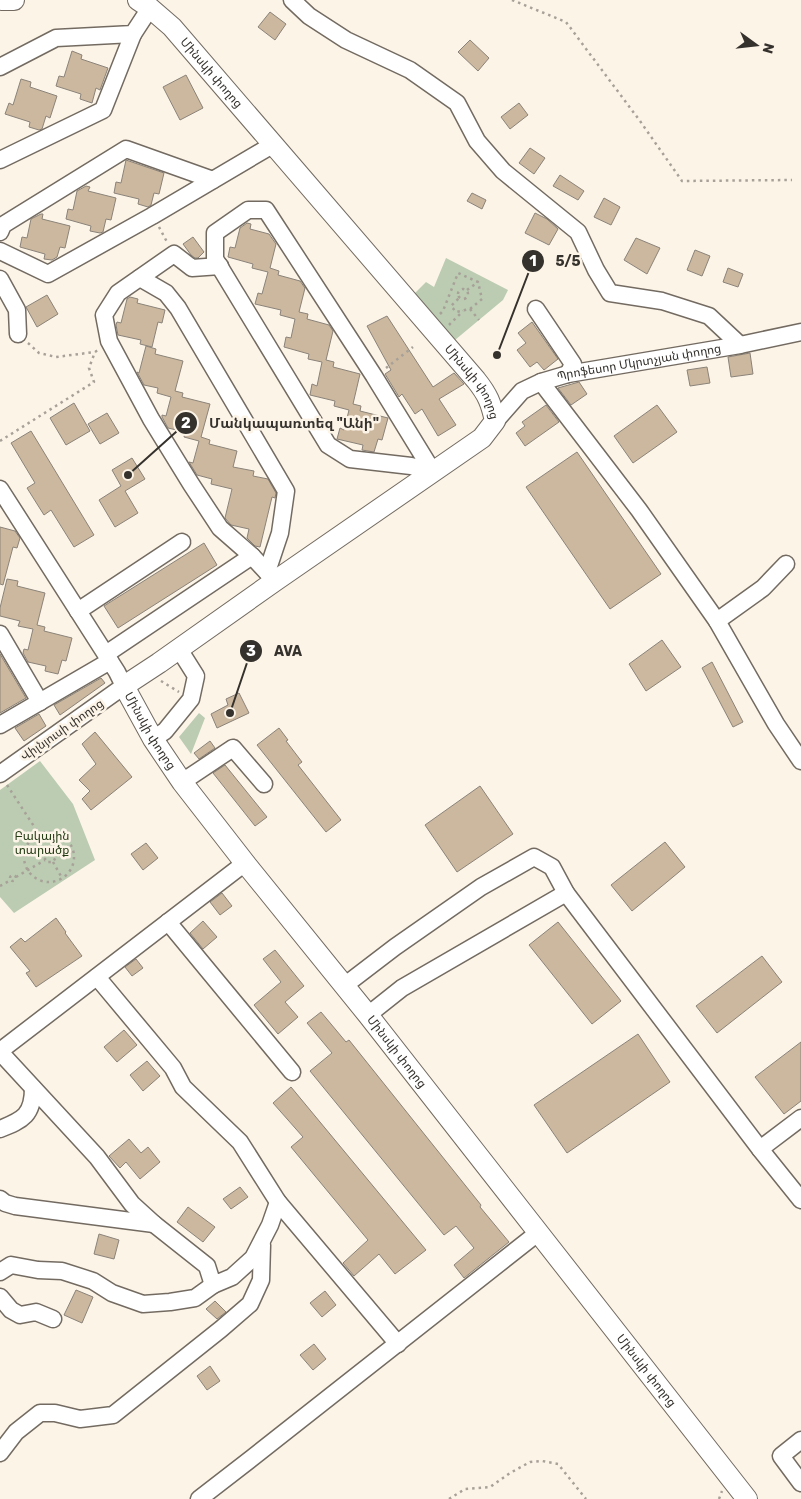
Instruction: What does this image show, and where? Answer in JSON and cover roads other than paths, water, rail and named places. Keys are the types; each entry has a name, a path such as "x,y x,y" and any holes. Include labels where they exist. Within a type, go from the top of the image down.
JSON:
{"main road":[{"path":"2,0 14,0"},
{"name":"Մինսկի փողոց","path":"144,4 172,27 437,327 486,393 495,421 482,438 271,577 179,649 124,686 152,739 182,782 539,1232 747,1499"}],"street":[{"path":"292,0 309,16 346,40 410,70 457,103 477,141 503,170 578,232 596,270 610,293 662,301 709,316 740,345"},
{"path":"0,160 103,110 144,4"},
{"path":"0,67 56,38 133,34"},
{"path":"0,251 48,274 152,216 274,144"},
{"path":"0,232 3,226 126,149 213,180"},
{"path":"248,210 266,210 374,376 433,472 411,466 350,459 328,445 215,258 215,233 248,210"},
{"path":"220,266 192,268 174,254 118,293 104,315 109,342 151,419 220,528 252,556 271,577"},
{"path":"140,278 166,293 178,308 286,491 271,577"},
{"path":"0,279 17,310 18,334"},
{"path":"536,310 573,364 568,374"},
{"name":"Պրոֆեսոր Մկրտչյան փողոց","path":"493,424 522,392 541,382 568,374 740,345 801,332"},
{"path":"541,382 639,510 717,622 776,724 801,761"},
{"path":"0,489 117,672 124,686"},
{"path":"78,611 182,542"},
{"path":"0,726 108,658 252,556"},
{"path":"717,622 763,588 786,564"},
{"path":"0,634 40,702"},
{"path":"152,739 165,731 192,699 196,676 179,649"},
{"name":"Վիլնյուսի փողոց","path":"0,774 124,686"},
{"path":"182,782 233,748 264,784"},
{"path":"344,986 395,947 481,887 534,858 552,868 566,893 760,1149 801,1200"},
{"path":"212,1284 207,1266 132,1204 97,1157 0,1052 245,863"},
{"path":"368,1015 402,988 566,893"},
{"path":"168,922 292,1072"},
{"path":"97,977 173,1068 183,1087 240,1142 278,1202 398,1344"},
{"path":"0,1140 4,1127 17,1122 29,1112 33,1102 33,1088"},
{"path":"760,1149 801,1118"},
{"path":"0,1199 5,1203 15,1206 154,1224"},
{"path":"0,1272 11,1264 38,1270 62,1272 93,1281 112,1294 144,1304 196,1298 212,1284 232,1277 253,1258 270,1225 278,1202"},
{"path":"199,1499 539,1232"},
{"path":"0,1453 16,1432 40,1413 55,1413 80,1418 113,1415 221,1329 250,1304 261,1280 263,1240"},
{"path":"0,1297 11,1310 20,1315 36,1312 53,1318"},
{"path":"801,1440 780,1456 801,1483"}],"place":[{"name":"5/5","path":"497,355"},
{"name":"Մանկապառտեզ \"Անի\"","path":"128,475"},
{"name":"AVA","path":"230,713"}],"park label":[{"name":"Բակային տարածք","path":"42,843"}]}
